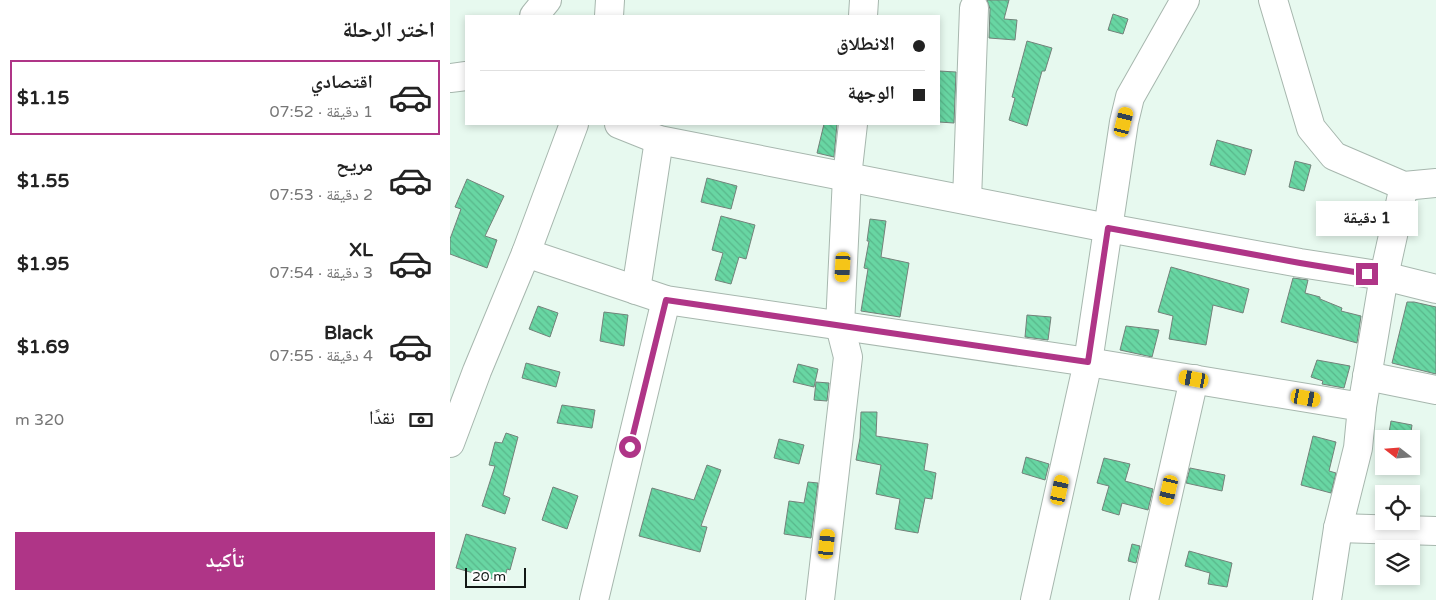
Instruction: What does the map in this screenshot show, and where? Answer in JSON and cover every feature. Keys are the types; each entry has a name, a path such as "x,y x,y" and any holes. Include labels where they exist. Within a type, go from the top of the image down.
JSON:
{"street":[{"path":"535,15 547,0"},
{"path":"609,15 610,0"},
{"path":"863,15 864,0"},
{"path":"1035,600 1088,362 1124,122 1130,96 1185,0"},
{"path":"1273,0 1311,128 1334,156 1404,186 1436,183"},
{"path":"967,200 974,8"},
{"path":"450,78 465,76"},
{"path":"450,443 477,371 526,253 574,125"},
{"path":"622,125 659,140 1108,228 1300,263 1384,276 1436,289"},
{"path":"820,600 848,356 840,326 847,177 852,125"},
{"path":"636,290 659,140"},
{"path":"1327,600 1338,528 1358,448 1362,408 1384,276 1404,186"},
{"path":"526,253 666,300 1088,362 1362,408"},
{"path":"594,600 666,300"},
{"path":"1367,376 1436,390"},
{"path":"1144,600 1194,379"},
{"path":"1338,528 1436,531"}],"building":[{"path":"987,0 1009,0 1004,19 1017,20 1015,40 989,38 990,9"},
{"path":"1113,14 1128,19 1123,34 1108,30"},
{"path":"1027,41 1052,48 1045,71 1042,71 1027,126 1009,120 1015,98 1012,97"},
{"path":"940,71 956,72 954,123 940,122"},
{"path":"824,125 837,125 834,157 817,153"},
{"path":"1217,140 1252,150 1245,175 1210,165"},
{"path":"1295,161 1311,165 1304,191 1289,187"},
{"path":"707,178 737,186 731,209 701,202"},
{"path":"467,179 504,196 485,236 497,240 487,268 450,254 450,239 461,209 455,207"},
{"path":"721,216 755,225 746,259 739,257 731,284 715,280 723,253 712,250"},
{"path":"870,219 886,221 881,257 909,263 900,317 861,311 868,269 864,268 869,241 867,241"},
{"path":"1171,267 1249,289 1243,313 1213,305 1206,345 1169,339 1173,316 1158,312"},
{"path":"1293,278 1308,280 1305,293 1320,297 1320,299 1342,308 1341,311 1361,316 1357,343 1281,322"},
{"path":"1407,302 1436,307 1436,374 1392,363"},
{"path":"538,306 558,313 550,337 529,329"},
{"path":"604,312 628,315 624,346 600,341"},
{"path":"1027,315 1051,317 1048,340 1025,337"},
{"path":"1126,326 1159,330 1152,357 1120,350"},
{"path":"1317,360 1350,366 1344,388 1322,384 1323,381 1311,377"},
{"path":"526,363 560,372 556,387 522,378"},
{"path":"798,364 818,369 814,387 793,382"},
{"path":"816,382 829,383 827,401 814,400"},
{"path":"562,405 595,410 592,428 557,423"},
{"path":"861,412 877,412 876,436 928,444 924,470 936,473 932,499 925,498 918,533 895,529 900,499 876,494 881,465 856,460 860,438"},
{"path":"1391,421 1412,425 1411,430 1390,430"},
{"path":"506,433 518,437 503,495 510,498 505,514 482,506 495,466 489,465 495,442 502,443"},
{"path":"1313,436 1336,442 1329,471 1336,473 1331,493 1301,485"},
{"path":"779,439 804,445 799,464 774,458"},
{"path":"1026,457 1049,464 1045,480 1022,473"},
{"path":"1104,458 1130,464 1125,481 1153,489 1148,510 1122,503 1119,515 1102,510 1109,486 1097,483"},
{"path":"707,465 721,470 701,526 707,527 700,552 639,536 652,488 694,500"},
{"path":"1190,468 1225,475 1222,491 1186,483"},
{"path":"808,482 818,483 811,538 784,534 789,501 804,503"},
{"path":"553,487 578,496 567,529 542,520"},
{"path":"466,534 516,548 510,570 507,569 504,582 456,568"},
{"path":"1132,544 1140,546 1136,563 1128,561"},
{"path":"1189,551 1232,563 1227,587 1208,584 1210,573 1185,566"}],"route":[{"path":"630,447 666,300 1088,362 1108,228 1367,274"}]}
